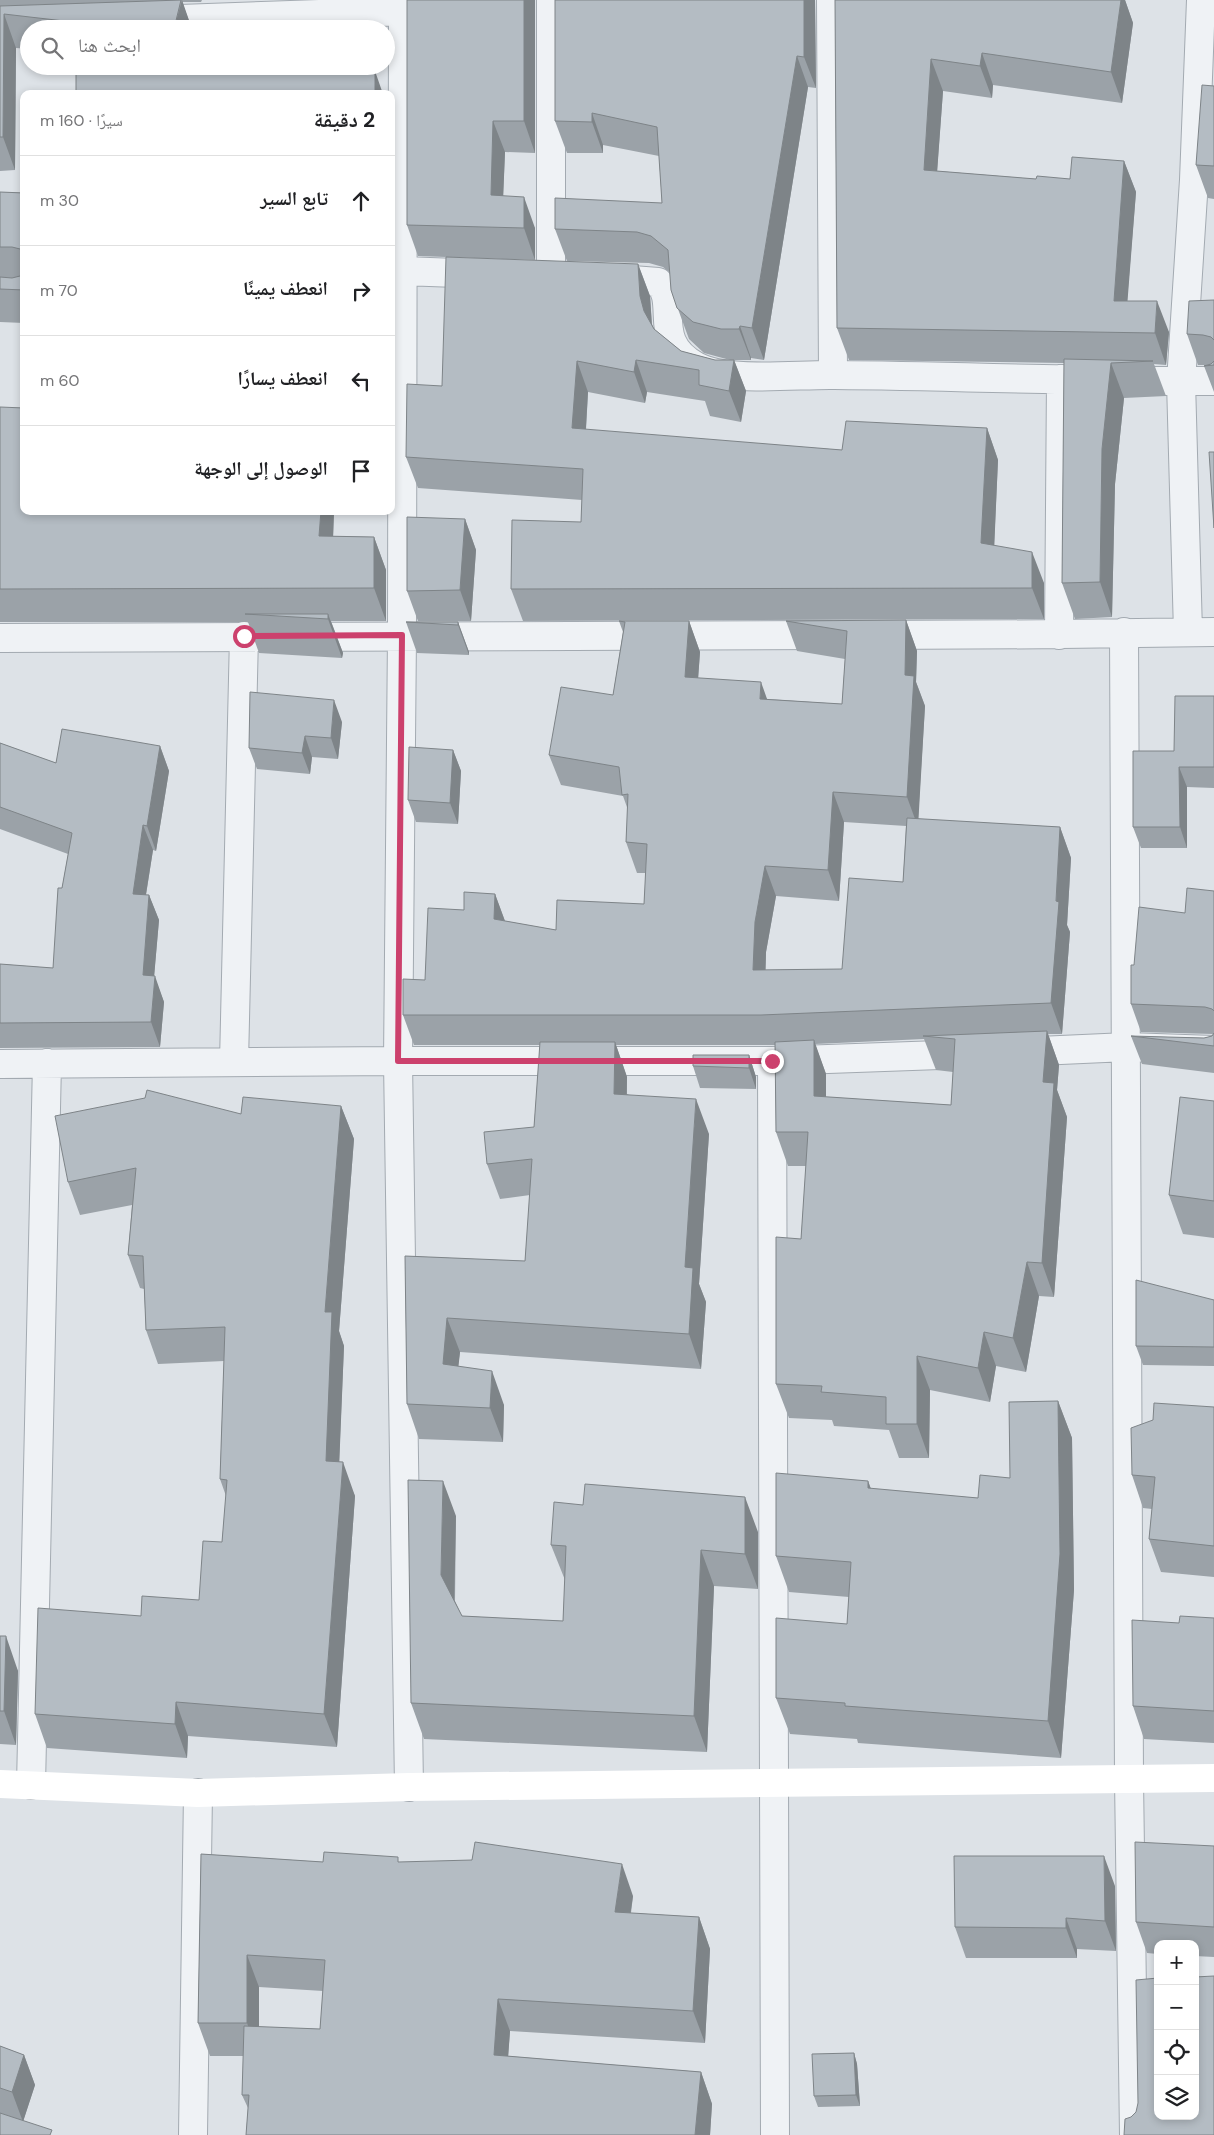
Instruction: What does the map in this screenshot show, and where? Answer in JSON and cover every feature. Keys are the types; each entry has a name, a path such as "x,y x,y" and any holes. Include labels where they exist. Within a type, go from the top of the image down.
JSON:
{"main road":[{"path":"0,1784 198,1793 409,1787 1214,1778"}],"street":[{"path":"551,0 551,276"},
{"path":"831,0 833,375"},
{"path":"0,638 402,635 1059,635 1124,632 1201,632 1181,382 1204,180 1201,0"},
{"path":"141,20 402,5 399,284 402,635 398,1061 409,1787"},
{"path":"399,284 551,276 658,282 665,288 667,294 667,324 676,349 697,367 730,376 833,375 1181,382 1214,381"},
{"path":"1059,635 1061,380"},
{"path":"1124,632 1129,1779 1134,2135"},
{"path":"234,1062 244,636"},
{"path":"0,1064 772,1061 1127,1047 1214,1050"},
{"path":"772,1061 775,2135"},
{"path":"31,1785 46,1063"},
{"path":"193,2135 198,1793"}],"building":[{"path":"181,0 176,20 56,20 4,14 3,137 0,137 0,6"},
{"path":"407,0 524,0 524,121 493,121 491,195 524,197 524,228 407,225"},
{"path":"555,0 804,0 804,57 797,56 752,328 740,326 739,329 721,329 693,322 677,308 671,290 668,250 651,236 637,232 555,229 555,198 662,203 657,127 592,113 592,122 555,121"},
{"path":"835,0 1121,0 1111,72 982,53 980,66 931,59 924,170 1036,179 1037,176 1070,179 1072,157 1124,161 1114,301 1157,301 1155,333 837,328"},
{"path":"76,75 375,75 375,90 76,90"},
{"path":"1202,85 1214,86 1214,166 1196,165"},
{"path":"0,192 20,193 20,249 0,247"},
{"path":"446,257 638,264 640,296 644,311 654,329 681,351 715,360 734,360 729,391 699,385 699,370 636,360 634,372 577,361 572,428 842,450 846,421 987,428 981,543 1032,552 1032,588 511,589 512,520 581,522 583,469 406,457 407,384 442,386"},
{"path":"20,276 20,290 0,289 0,277 12,278"},
{"path":"1214,300 1214,340 1203,335 1187,334 1189,301"},
{"path":"1064,359 1153,361 1111,363 1102,449 1100,582 1062,583"},
{"path":"0,407 20,408 20,515 321,515 319,536 374,537 374,588 0,589"},
{"path":"1209,452 1214,452 1214,528"},
{"path":"407,517 465,519 460,590 407,591"},
{"path":"245,614 328,614 328,619"},
{"path":"906,620 905,675 914,676 907,797 833,792 828,870 765,866 755,922 753,970 842,969 849,878 903,882 907,818 1060,827 1056,901 1059,902 1051,1003 761,1015 403,1015 403,979 425,980 428,908 464,910 464,892 495,894 494,919 556,930 557,900 644,904 647,844 626,842 628,794 622,795 619,767 549,755 561,687 613,695 625,622 619,621 689,621 685,677 761,682 760,699 842,704 847,631 786,621"},
{"path":"406,622 458,622 458,625"},
{"path":"250,692 334,700 331,738 305,736 302,753 249,748"},
{"path":"1175,696 1214,696 1214,767 1179,767 1180,827 1133,827 1133,751 1174,751"},
{"path":"62,729 160,746 147,826 143,825 133,894 149,895 143,975 155,976 151,1022 0,1023 0,964 53,968 58,888 62,888 72,833 0,807 0,743 56,763"},
{"path":"409,747 453,750 450,803 408,800"},
{"path":"1187,888 1214,891 1214,1011 1205,1007 1131,1004 1131,965 1134,965 1139,907 1185,913"},
{"path":"1047,1031 1043,1082 1054,1083 1042,1263 1027,1262 1013,1338 984,1332 978,1368 917,1356 917,1424 886,1424 886,1397 821,1392 822,1386 776,1384 776,1237 801,1239 808,1132 776,1132 775,1042 814,1040 814,1096 951,1105 955,1039 923,1036"},
{"path":"1214,1033 1214,1046 1131,1036 1204,1038 1212,1036"},
{"path":"540,1042 615,1042 614,1094 696,1099 685,1267 693,1268 689,1334 447,1318 443,1364 492,1371 490,1408 407,1404 405,1256 525,1261 532,1159 487,1164 484,1132 534,1127"},
{"path":"693,1055 749,1055 749,1068 693,1066"},
{"path":"147,1090 241,1114 243,1097 341,1106 325,1312 332,1312 326,1461 343,1462 324,1714 176,1702 175,1724 35,1714 38,1608 141,1616 142,1596 199,1600 203,1541 222,1542 227,1480 220,1479 225,1327 146,1330 143,1256 128,1255 136,1168 68,1182 55,1116 145,1098"},
{"path":"1180,1097 1214,1101 1214,1201 1169,1195"},
{"path":"1136,1280 1214,1300 1214,1347 1136,1346"},
{"path":"1058,1401 1060,1554 1048,1721 845,1706 845,1703 776,1698 776,1618 847,1624 851,1562 776,1556 776,1473 868,1481 868,1488 978,1498 980,1475 1010,1478 1009,1402"},
{"path":"1154,1403 1214,1407 1214,1546 1149,1539 1155,1477 1132,1475 1131,1428 1153,1420"},
{"path":"408,1480 443,1481 441,1575 462,1616 563,1621 566,1546 551,1545 554,1502 583,1505 585,1484 745,1497 745,1554 701,1550 694,1716 411,1703"},
{"path":"1180,1616 1214,1618 1214,1711 1133,1706 1132,1620 1179,1623"},
{"path":"0,1636 6,1636 4,1711 0,1711"},
{"path":"475,1842 622,1864 615,1912 699,1917 693,2011 498,1999 494,2055 701,2072 695,2135 246,2135 249,2095 242,2095 244,2026 320,2029 325,1960 247,1955 247,2023 198,2023 201,1854 323,1862 324,1852 398,1857 398,1862 472,1860"},
{"path":"1135,1842 1214,1846 1214,1927 1136,1922"},
{"path":"954,1856 1104,1856 1105,1921 1066,1918 1066,1928 955,1927"},
{"path":"1214,1976 1214,2135 1124,2135 1125,2119 1131,2117 1136,2112 1138,2103 1136,1980 1154,1978 1154,2120 1199,2120 1199,1977"},
{"path":"0,2046 24,2055 12,2092 0,2088"},
{"path":"854,2053 856,2095 814,2096 812,2054"},
{"path":"0,2113 52,2130 50,2135 0,2135"}],"route":[{"path":"244,636 402,635 398,1061 772,1061"}]}
